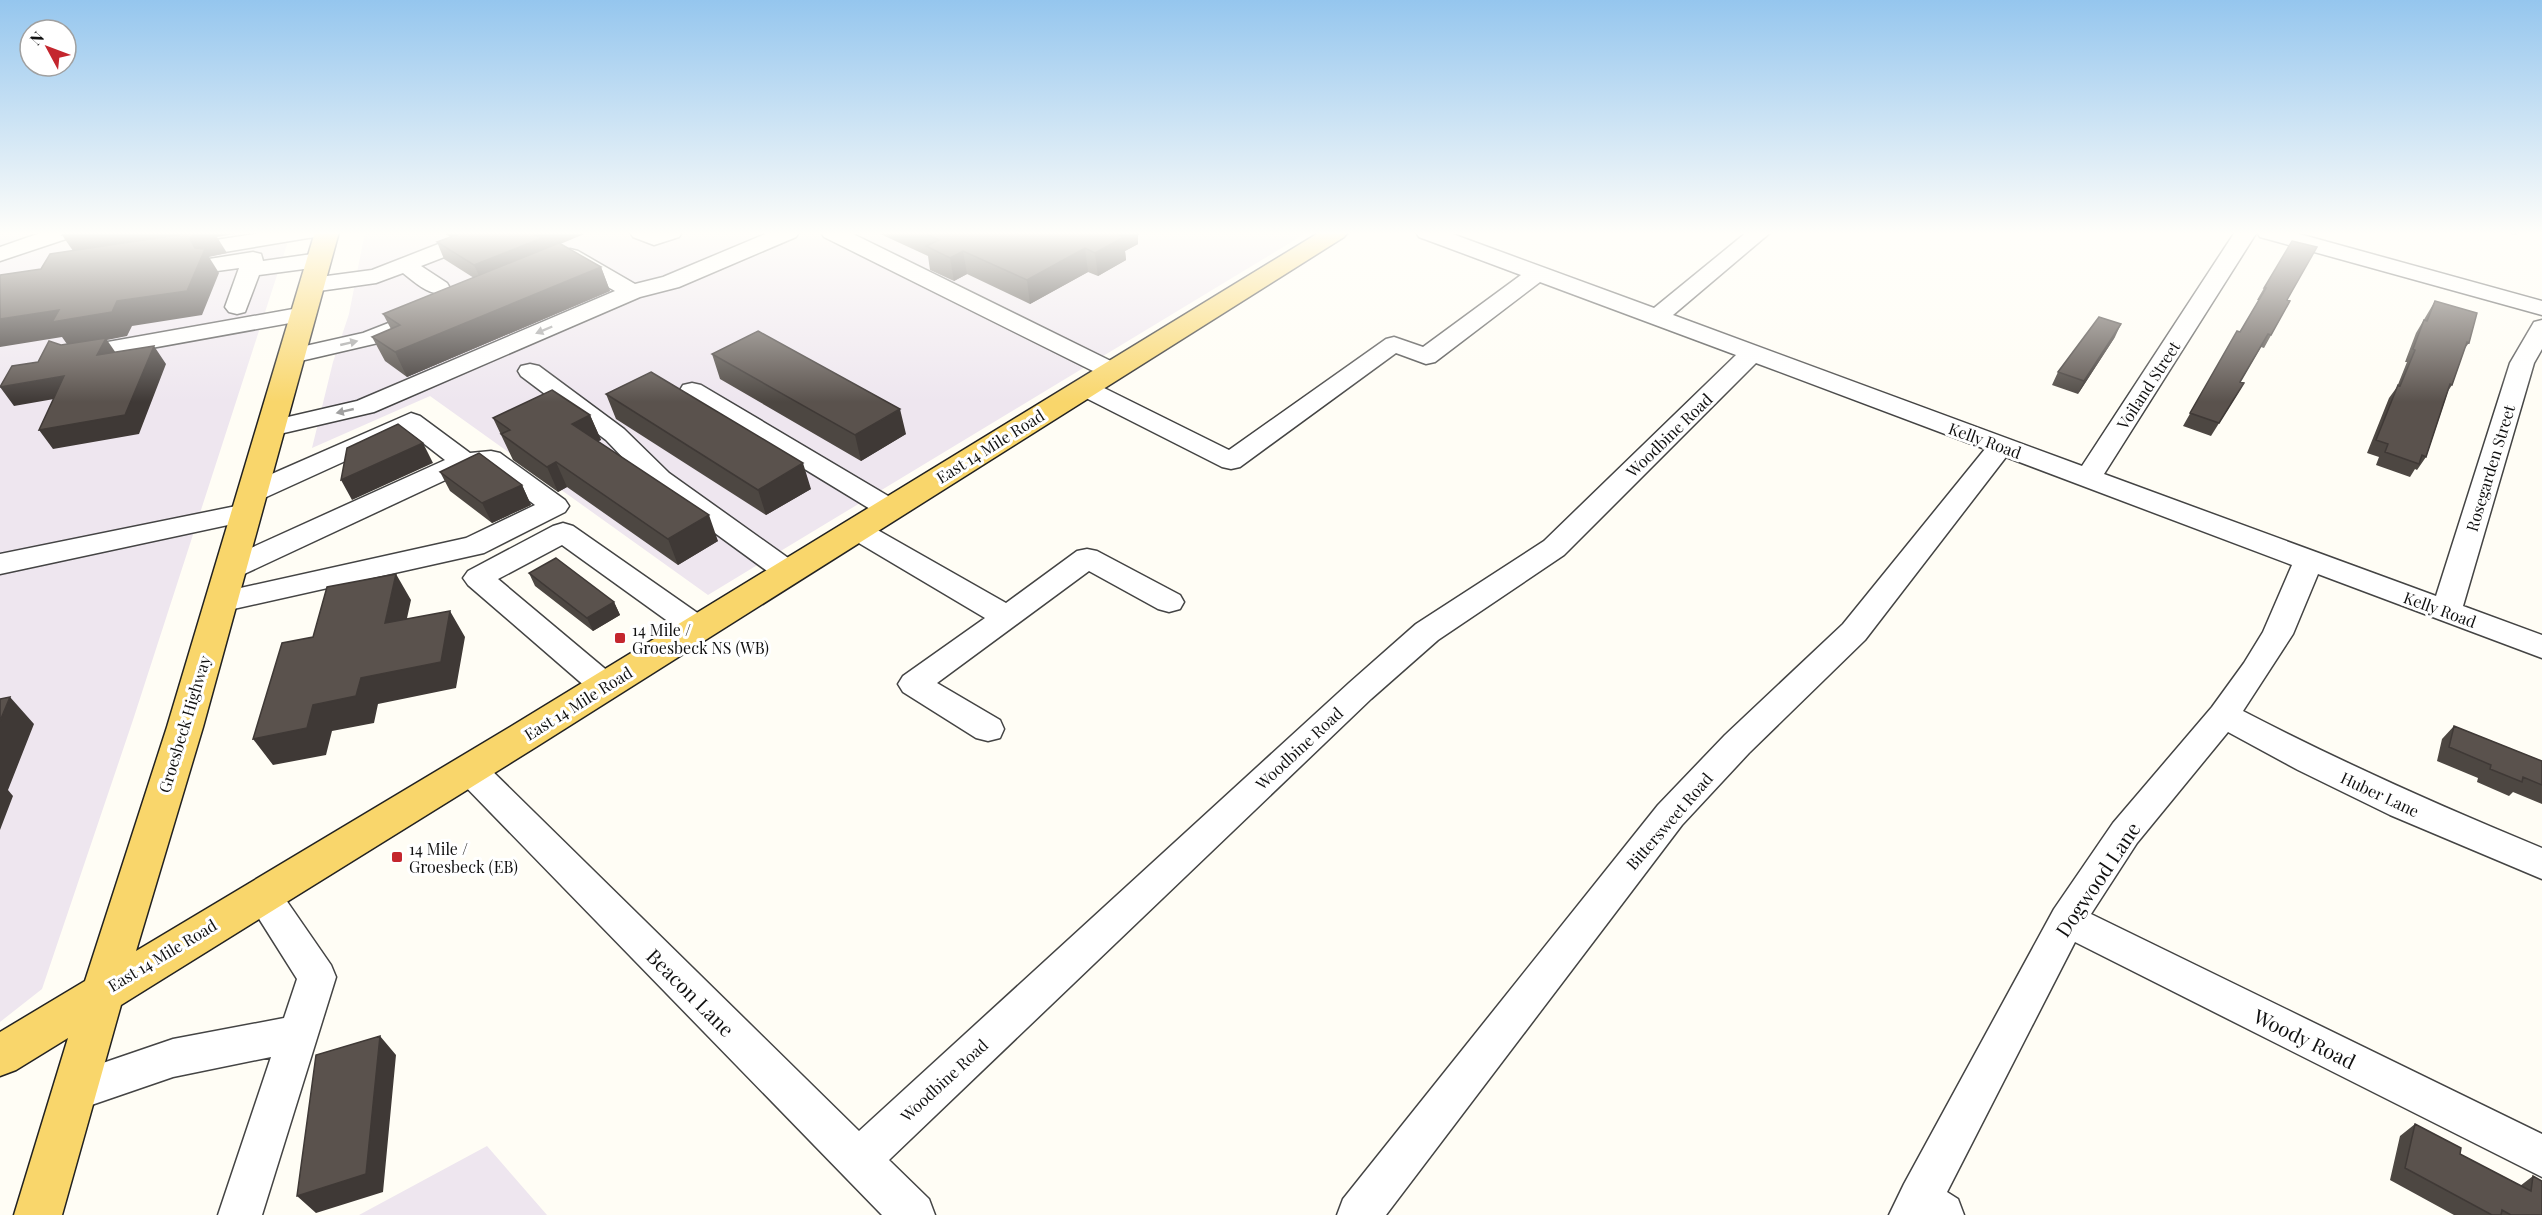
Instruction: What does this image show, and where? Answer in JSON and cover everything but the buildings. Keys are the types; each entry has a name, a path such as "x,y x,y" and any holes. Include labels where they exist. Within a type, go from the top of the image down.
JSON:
{"main road":[{"name":"Groesbeck Highway","path":"38,1215 311,289"},
{"name":"East 14 Mile Road","path":"0,1056 605,686 1245,289"}],"street":[{"path":"237,308 243,289"},
{"path":"292,356 370,338 447,296 437,289"},
{"path":"626,289 632,292"},
{"path":"271,428 365,407 632,292 645,289"},
{"path":"946,289 1112,371"},
{"path":"1085,388 1231,461 1394,344 1426,357 1517,289"},
{"name":"Kelly Road","path":"1579,289 2542,647"},
{"path":"1656,318 1691,289"},
{"name":"Voiland Street","path":"2088,478 2210,289"},
{"path":"2472,289 2542,308"},
{"path":"74,355 304,314"},
{"name":"Rosegarden Street","path":"2446,611 2522,363 2542,327"},
{"name":"Woodbine Road","path":"858,1160 1360,691 1427,632 1554,548 1752,353"},
{"path":"530,371 597,421 647,464 659,479 788,572"},
{"path":"692,390 890,509"},
{"path":"0,564 249,503 411,421 464,461"},
{"name":"Bittersweet Road","path":"1359,1215 1670,815 1737,744 1854,632 2001,446"},
{"path":"491,459 555,506 474,546 225,586 464,461 491,459"},
{"path":"857,530 1007,617"},
{"path":"605,686 478,578 563,532 698,628"},
{"path":"988,729 914,684 1087,558 1169,602"},
{"name":"Dogwood Lane","path":"1924,1210 2067,920 2125,833 2223,715 2255,671 2278,634 2309,560"},
{"name":"Huber Lane","path":"2223,715 2310,761 2402,805 2542,864"},
{"name":"Beacon Lane","path":"469,769 914,1215"},
{"path":"240,1215 317,977 262,895"},
{"name":"Woody Road","path":"2067,920 2542,1156"},
{"path":"74,1092 173,1058 298,1033"}],"shaded area":[{"path":"0,289 273,289 133,720 42,989 0,1022"},
{"path":"354,289 1214,289 708,595 430,396 312,448 333,362 349,314"},
{"path":"487,1146 547,1215 359,1215"}],"place":[{"name":"14 Mile / Groesbeck NS (WB)","path":"620,638"},
{"name":"14 Mile / Groesbeck (EB)","path":"397,857"}]}
